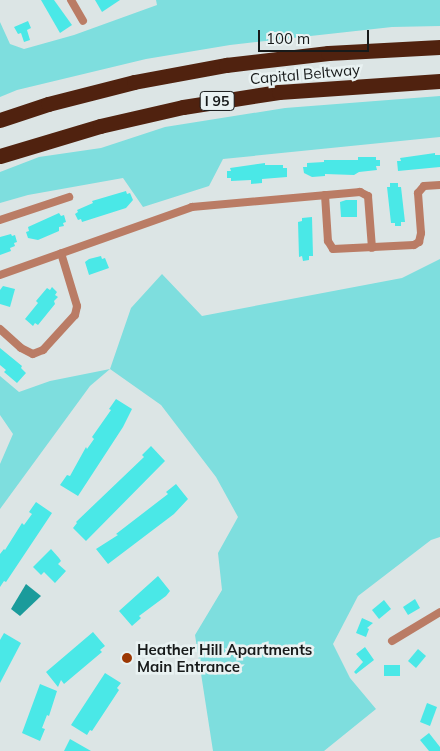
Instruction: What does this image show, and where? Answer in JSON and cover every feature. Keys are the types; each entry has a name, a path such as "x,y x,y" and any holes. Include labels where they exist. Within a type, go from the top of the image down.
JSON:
{"highway":[{"name":"Capital Beltway","path":"0,120 48,104 134,82 226,65 328,53 440,47"},
{"name":"Capital Beltway","path":"0,156 100,126 183,106 289,91 440,81"}],"street":[{"path":"71,0 83,21"},
{"path":"325,195 329,246 339,250 372,248 419,242 421,233 418,193 424,186 440,186"},
{"path":"0,275 192,207 360,192 368,196 372,248"},
{"path":"0,220 70,197"},
{"path":"0,329 21,348 34,354 43,350 75,315 77,306 61,253"},
{"path":"392,641 440,612"}],"shaded area":[{"path":"156,0 440,0 440,26 392,27 230,45 146,59 17,90 0,97 0,22 10,44 24,49 74,35 157,5"},
{"path":"440,96 440,137 223,159 209,186 143,207 123,178 28,195 0,203 0,172 39,157 101,148 165,127 285,108"},
{"path":"440,259 440,537 431,540 358,596 333,644 350,678 376,709 324,751 213,751 195,635 222,590 218,553 238,517 216,477 161,405 110,369 131,308 162,274 202,316 402,278"},
{"path":"110,369 90,386 0,509 0,464 13,434 0,415 0,376 19,392 50,381"},
{"path":"26,584 41,596 20,616 11,609"}],"building":[{"path":"41,0 54,0 72,25 60,33"},
{"path":"95,0 120,0 102,12"},
{"path":"28,21 31,28 27,30 30,40 24,42 21,33 18,34 14,27"},
{"path":"435,153 435,155 440,155 440,167 398,171 397,161 401,161 400,158"},
{"path":"358,157 376,157 376,160 380,160 380,166 376,166 377,170 359,172 354,175 325,174 325,176 312,177 304,173 303,167 307,167 307,163 324,162 324,160 358,160"},
{"path":"265,163 265,165 283,165 283,168 287,168 287,177 262,179 262,183 251,184 251,180 231,181 231,178 227,178 227,171 231,171 230,168"},
{"path":"390,183 398,183 398,187 401,187 405,222 401,222 401,226 395,226 395,223 391,223 387,187 390,187"},
{"path":"126,191 127,194 130,193 133,200 126,208 82,222 81,219 78,220 75,214 78,212 77,210 93,203 92,201"},
{"path":"357,200 357,217 341,217 340,202"},
{"path":"59,213 61,216 64,215 66,222 63,223 64,226 59,227 59,231 38,240 28,238 26,232 29,231 28,227"},
{"path":"312,217 313,256 309,256 309,260 303,261 302,256 299,257 298,222 302,221 302,218"},
{"path":"11,234 12,236 15,235 17,242 14,243 15,246 10,248 11,251 0,255 0,237"},
{"path":"101,256 102,259 105,258 109,268 89,275 85,262"},
{"path":"3,286 15,289 10,307 0,304 0,290"},
{"path":"52,287 57,292 55,295 58,297 54,301 55,304 38,325 35,323 33,326 25,319 38,303 36,301 47,288 50,290"},
{"path":"0,348 22,366 21,368 26,373 17,383 4,372 6,370 0,365"},
{"path":"116,399 132,409 123,427 78,496 60,485 67,475 70,476 86,447 87,449 94,439 92,437 111,410 109,409"},
{"path":"151,446 165,461 86,541 73,528 76,522 144,457 142,455"},
{"path":"176,484 188,499 174,514 108,564 96,549 118,535 116,534 168,494 166,492"},
{"path":"36,502 52,513 6,582 4,581 0,587 0,554 5,550 22,523 24,525 32,514 29,512"},
{"path":"51,549 61,561 58,564 66,571 55,583 44,572 41,575 33,567"},
{"path":"158,576 170,591 139,616 141,618 132,626 119,611"},
{"path":"415,599 420,608 408,615 403,607"},
{"path":"384,600 391,609 379,619 372,610"},
{"path":"362,618 373,623 367,628 369,629 366,637 356,633"},
{"path":"93,632 105,646 100,650 102,652 64,684 61,680 58,687 46,672"},
{"path":"4,633 21,643 0,683 0,640"},
{"path":"365,647 374,660 356,674 354,672 363,662 356,654"},
{"path":"418,649 426,656 416,668 408,661"},
{"path":"384,665 400,665 400,676 384,676"},
{"path":"105,673 121,683 117,688 119,690 92,731 90,730 87,735 71,725"},
{"path":"40,684 57,691 49,716 47,715 42,728 45,729 40,741 22,733"},
{"path":"427,703 437,707 430,726 420,722"},
{"path":"429,733 440,747 440,751 429,751 420,740"},
{"path":"70,739 91,751 64,751"}],"place":[{"name":"Heather Hill Apartments Main Entrance","path":"127,658"}]}
